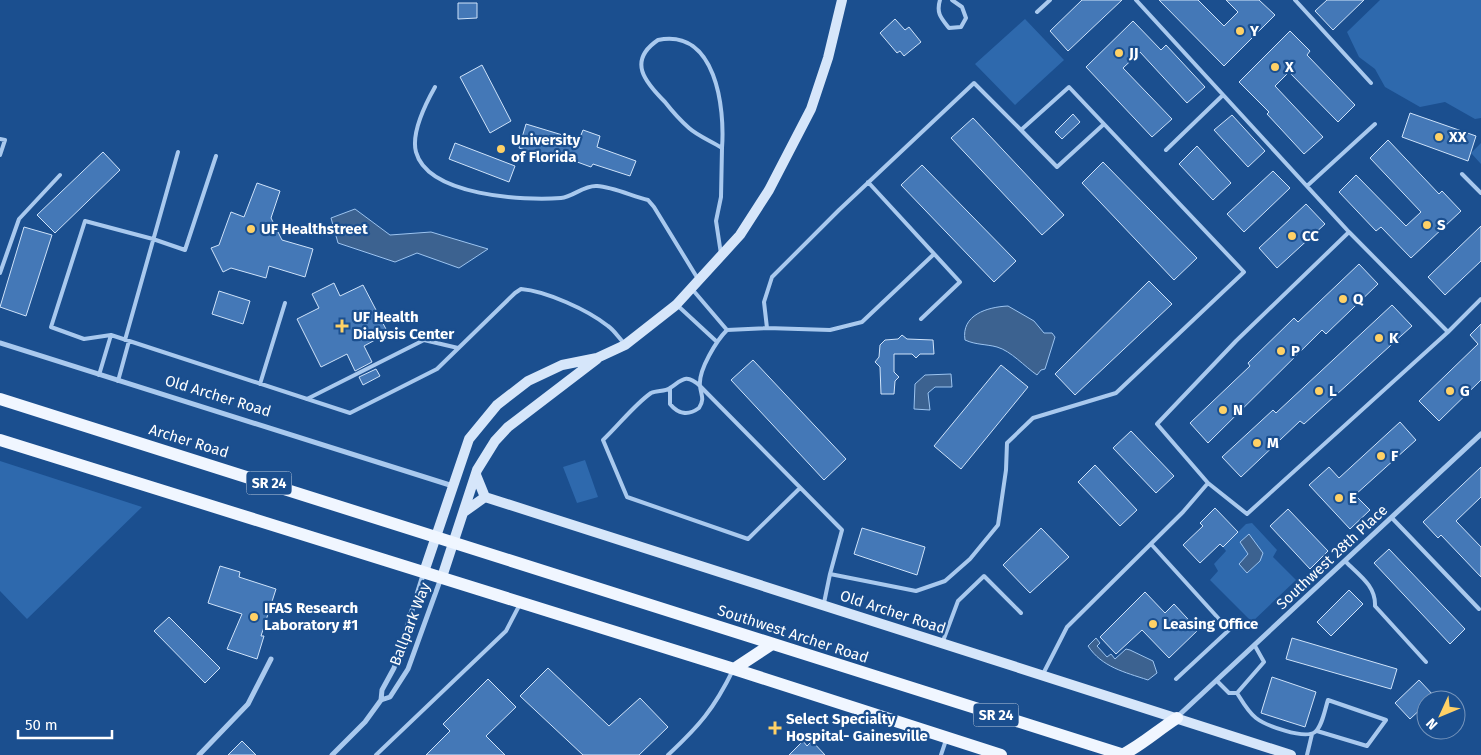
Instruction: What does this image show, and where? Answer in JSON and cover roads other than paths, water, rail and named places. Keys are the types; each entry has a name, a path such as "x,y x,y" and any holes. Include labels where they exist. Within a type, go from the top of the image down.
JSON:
{"main road":[{"name":"Archer Road","path":"0,399 454,542"},
{"name":"SR 24","path":"0,440 734,668 1001,755"},
{"name":"Southwest Archer Road","path":"454,542 1123,755"},
{"path":"734,668 772,644"},
{"path":"1123,755 1141,746 1152,734 1177,718"}],"street":[{"path":"442,577 476,475 485,455 508,427 598,358 625,345 676,305 740,235 770,190 812,108 828,58 842,0"},
{"name":"Old Archer Road","path":"0,343 453,486"},
{"path":"424,572 470,439 497,405 528,381 562,365 598,358"},
{"name":"Southwest 28th Place","path":"1177,718 1218,682 1481,434"},
{"path":"464,512 485,497 476,475"},
{"name":"Old Archer Road","path":"485,497 942,644 1043,674 1291,755"},
{"name":"Ballpark Way","path":"332,755 365,722 382,700 382,690 394,668 424,572"},
{"name":"Ballpark Way","path":"382,700 390,698 408,669 442,577"},
{"path":"199,755 248,704 271,659"}],"lane":[{"path":"940,0 937,9 940,17 949,28 961,27 966,18 962,8 952,0"},
{"path":"1037,12 1050,0"},
{"path":"1136,0 1349,232 1448,332"},
{"path":"1295,0 1371,83"},
{"path":"721,256 716,221 722,188 722,148 722,106 719,89 706,63 689,44 679,38 658,40 644,53 641,64 649,85 690,129 722,148"},
{"path":"767,328 764,302 772,277 868,182 974,83 1057,167 1104,124"},
{"path":"435,87 422,113 416,150 421,162 429,172 465,190 500,196 562,198 596,186 648,200 654,207 696,285 727,330"},
{"path":"830,574 916,591 945,581 970,559 998,525 1006,470 1007,444 1033,418 1072,404 1116,393 1244,272 1069,87 1021,130"},
{"path":"1166,150 1223,95"},
{"path":"1307,186 1375,124"},
{"path":"0,139 5,140 0,155"},
{"path":"118,381 153,239 178,152"},
{"path":"216,156 185,250 153,239 85,221 51,327 84,339 112,336 350,414 437,369 514,293 521,289 562,301 591,316 609,326 625,345"},
{"path":"1462,174 1481,193"},
{"path":"0,273 19,219 60,175"},
{"path":"868,182 960,282 921,319"},
{"path":"1349,232 1236,341 1157,424 1208,483 1247,514 1448,332 1481,299"},
{"path":"824,605 842,530 700,386 695,382 685,379 675,382 670,389 670,404 677,411 686,413 695,410 701,405 703,397 700,386 708,358 716,341 727,330 767,328 830,330 862,322 934,254"},
{"path":"260,384 285,303"},
{"path":"676,305 716,341"},
{"path":"100,375 112,336"},
{"path":"307,399 424,340 458,348"},
{"path":"670,389 650,394 603,440 627,497 748,539 800,488"},
{"path":"1043,674 1067,627 1151,544 1208,483"},
{"path":"1392,518 1479,609"},
{"path":"1151,544 1229,630 1176,680"},
{"path":"1346,562 1373,590 1375,606 1426,662"},
{"path":"942,644 953,609 958,601 984,576 1021,614"},
{"path":"376,755 506,631 520,602"},
{"path":"1218,682 1229,693 1236,693 1264,662 1256,646"},
{"path":"668,755 702,723 719,700 734,668"},
{"path":"1236,693 1251,713 1260,721 1300,734 1312,734 1317,731 1328,700 1386,720 1367,746 1317,731"},
{"path":"1307,755 1312,734"},
{"path":"941,755 947,738"}],"place":[{"name":"Y","path":"1240,31"},
{"name":"JJ","path":"1119,53"},
{"name":"X","path":"1275,67"},
{"name":"XX","path":"1439,137"},
{"name":"University of Florida","path":"501,149"},
{"name":"S","path":"1427,225"},
{"name":"UF Healthstreet","path":"251,229"},
{"name":"CC","path":"1292,236"},
{"name":"Q","path":"1343,299"},
{"name":"UF Health Dialysis Center","path":"342,326"},
{"name":"K","path":"1379,338"},
{"name":"P","path":"1281,351"},
{"name":"L","path":"1319,391"},
{"name":"G","path":"1450,391"},
{"name":"N","path":"1223,410"},
{"name":"M","path":"1257,443"},
{"name":"F","path":"1381,456"},
{"name":"E","path":"1339,498"},
{"name":"IFAS Research Laboratory #1","path":"254,617"},
{"name":"Leasing Office","path":"1153,624"},
{"name":"Select Specialty Hospital- Gainesville","path":"775,728"}]}
